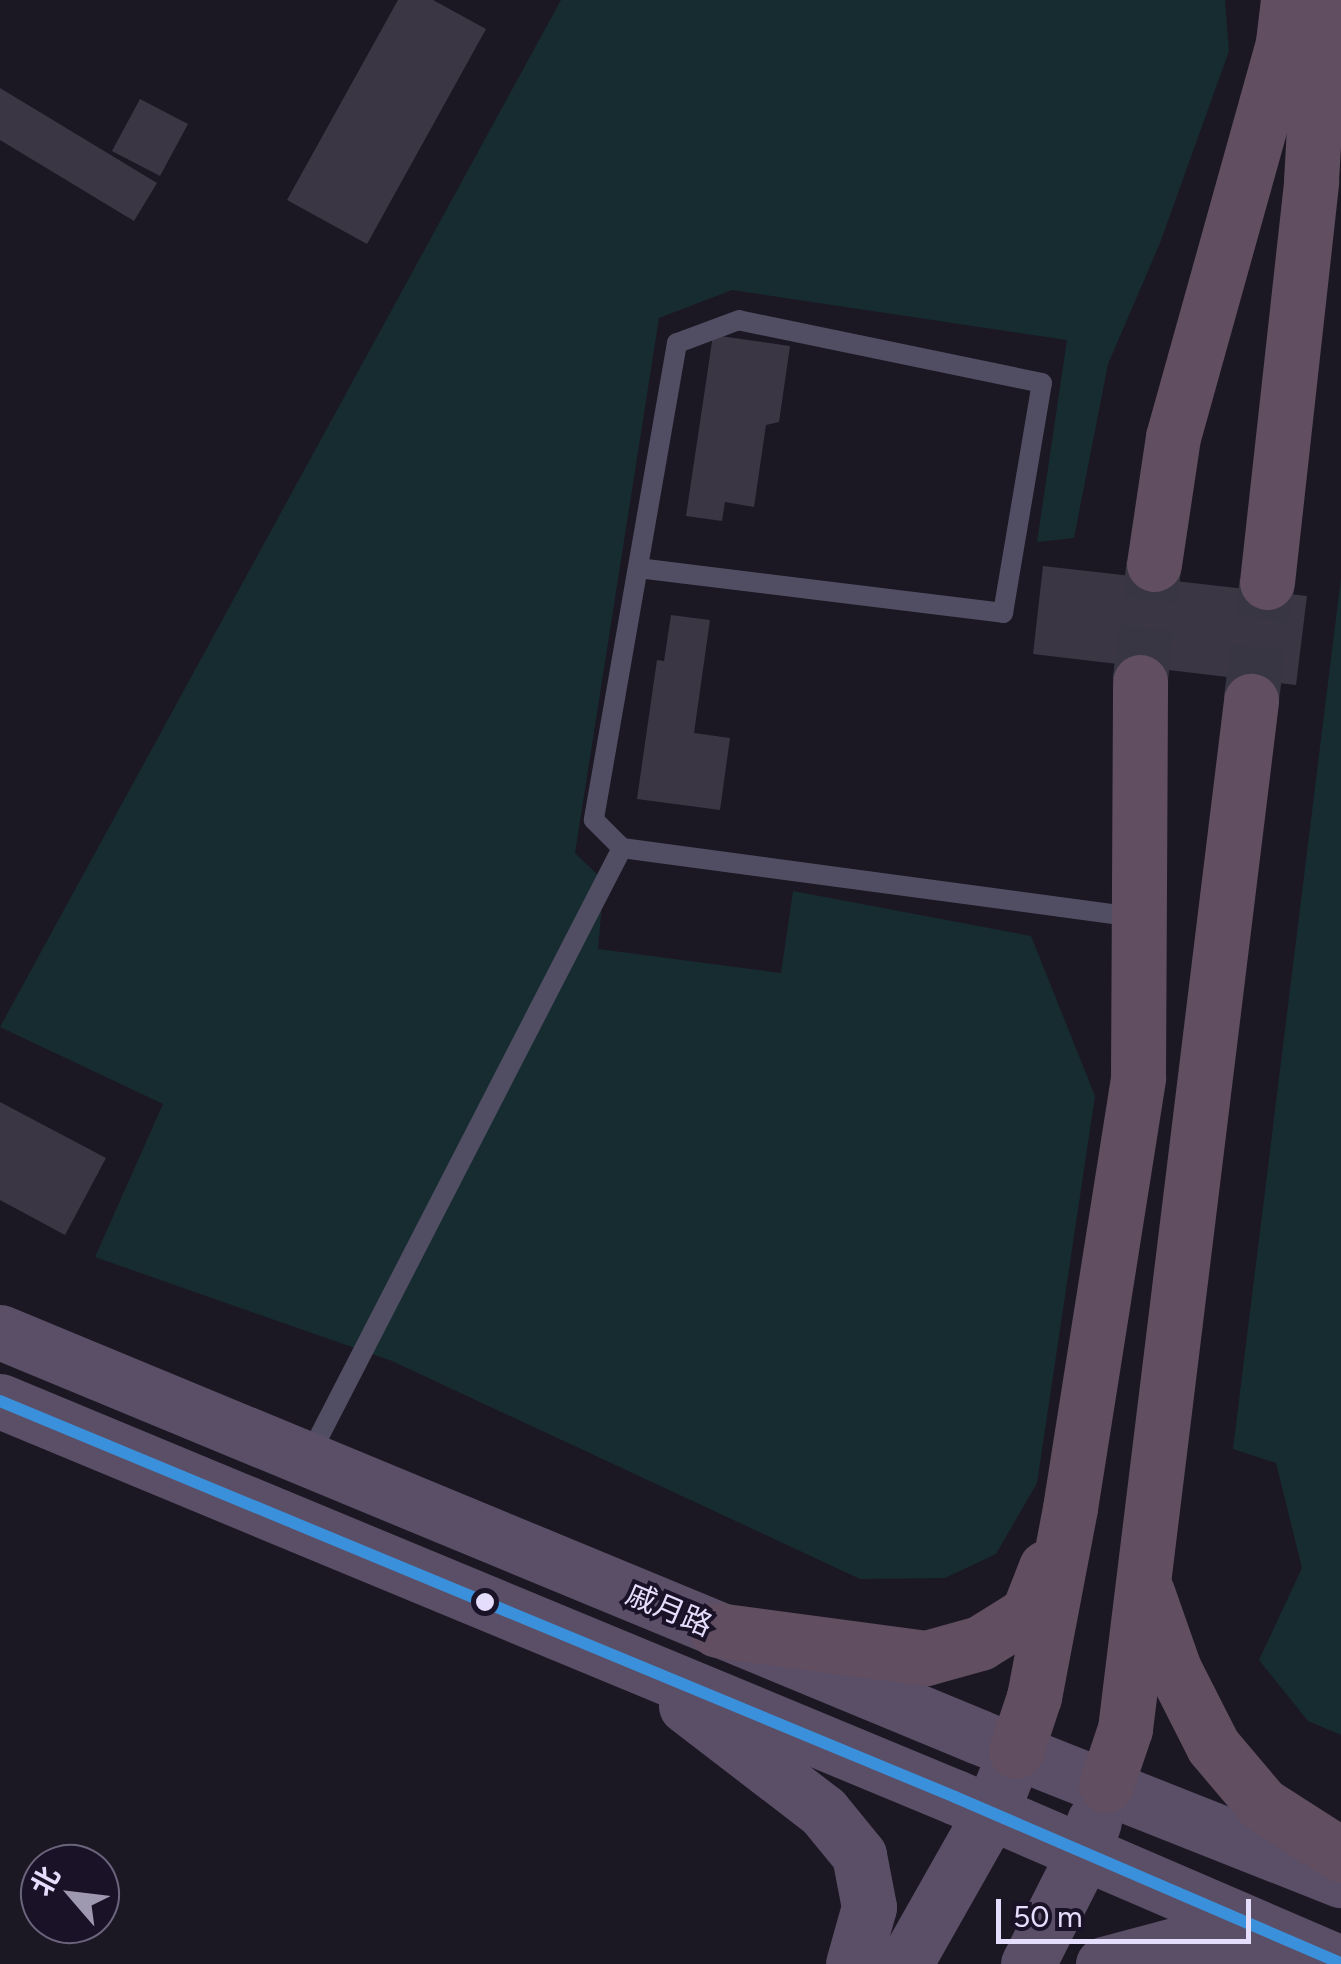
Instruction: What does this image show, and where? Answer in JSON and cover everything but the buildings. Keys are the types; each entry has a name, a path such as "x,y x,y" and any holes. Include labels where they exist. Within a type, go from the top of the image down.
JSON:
{"highway":[{"path":"1246,174 1264,0"},
{"path":"1154,564 1173,437 1283,42 1288,0"},
{"path":"1268,582 1312,182 1321,0"},
{"path":"1312,182 1341,68"},
{"path":"1016,1751 1034,1696 1070,1508 1138,1078 1140,682"},
{"path":"1106,1785 1125,1729 1251,701"},
{"path":"717,1630 926,1658 980,1643 1028,1612 1070,1508"},
{"path":"1144,1584 1174,1669 1214,1746 1262,1804 1341,1855"}],"main road":[{"name":"戚月路","path":"0,1332 717,1630 1341,1880"},
{"name":"戚月路","path":"0,1401 992,1812 1083,1855 1324,1956"},
{"path":"628,1661 823,1811 858,1855 869,1906 853,1964"},
{"path":"906,1964 992,1812 1016,1751"},
{"path":"1028,1964 1083,1855 1106,1785"},
{"path":"1102,1964 1197,1939 1324,1956"}],"lane":[{"path":"638,568 1003,613 1042,383 739,320 677,343 594,820 622,848 1139,918"},
{"path":"307,1460 622,848"}],"green space":[{"path":"561,0 1225,0 1229,51 1160,243 1108,364 1074,538 1037,542 1067,340 732,290 659,318 575,853 604,881 598,949 781,973 793,891 1031,936 1095,1096 1037,1483 996,1554 945,1578 860,1579 392,1361 95,1257 163,1104 0,1027"},
{"path":"1341,578 1341,1735 1308,1721 1259,1660 1302,1568 1276,1463 1233,1449"}],"tunnel":[{"path":"1140,682 1154,564"},
{"path":"1251,701 1267,582"}],"transit line":[{"path":"0,1401 955,1797 1341,1963"}]}
